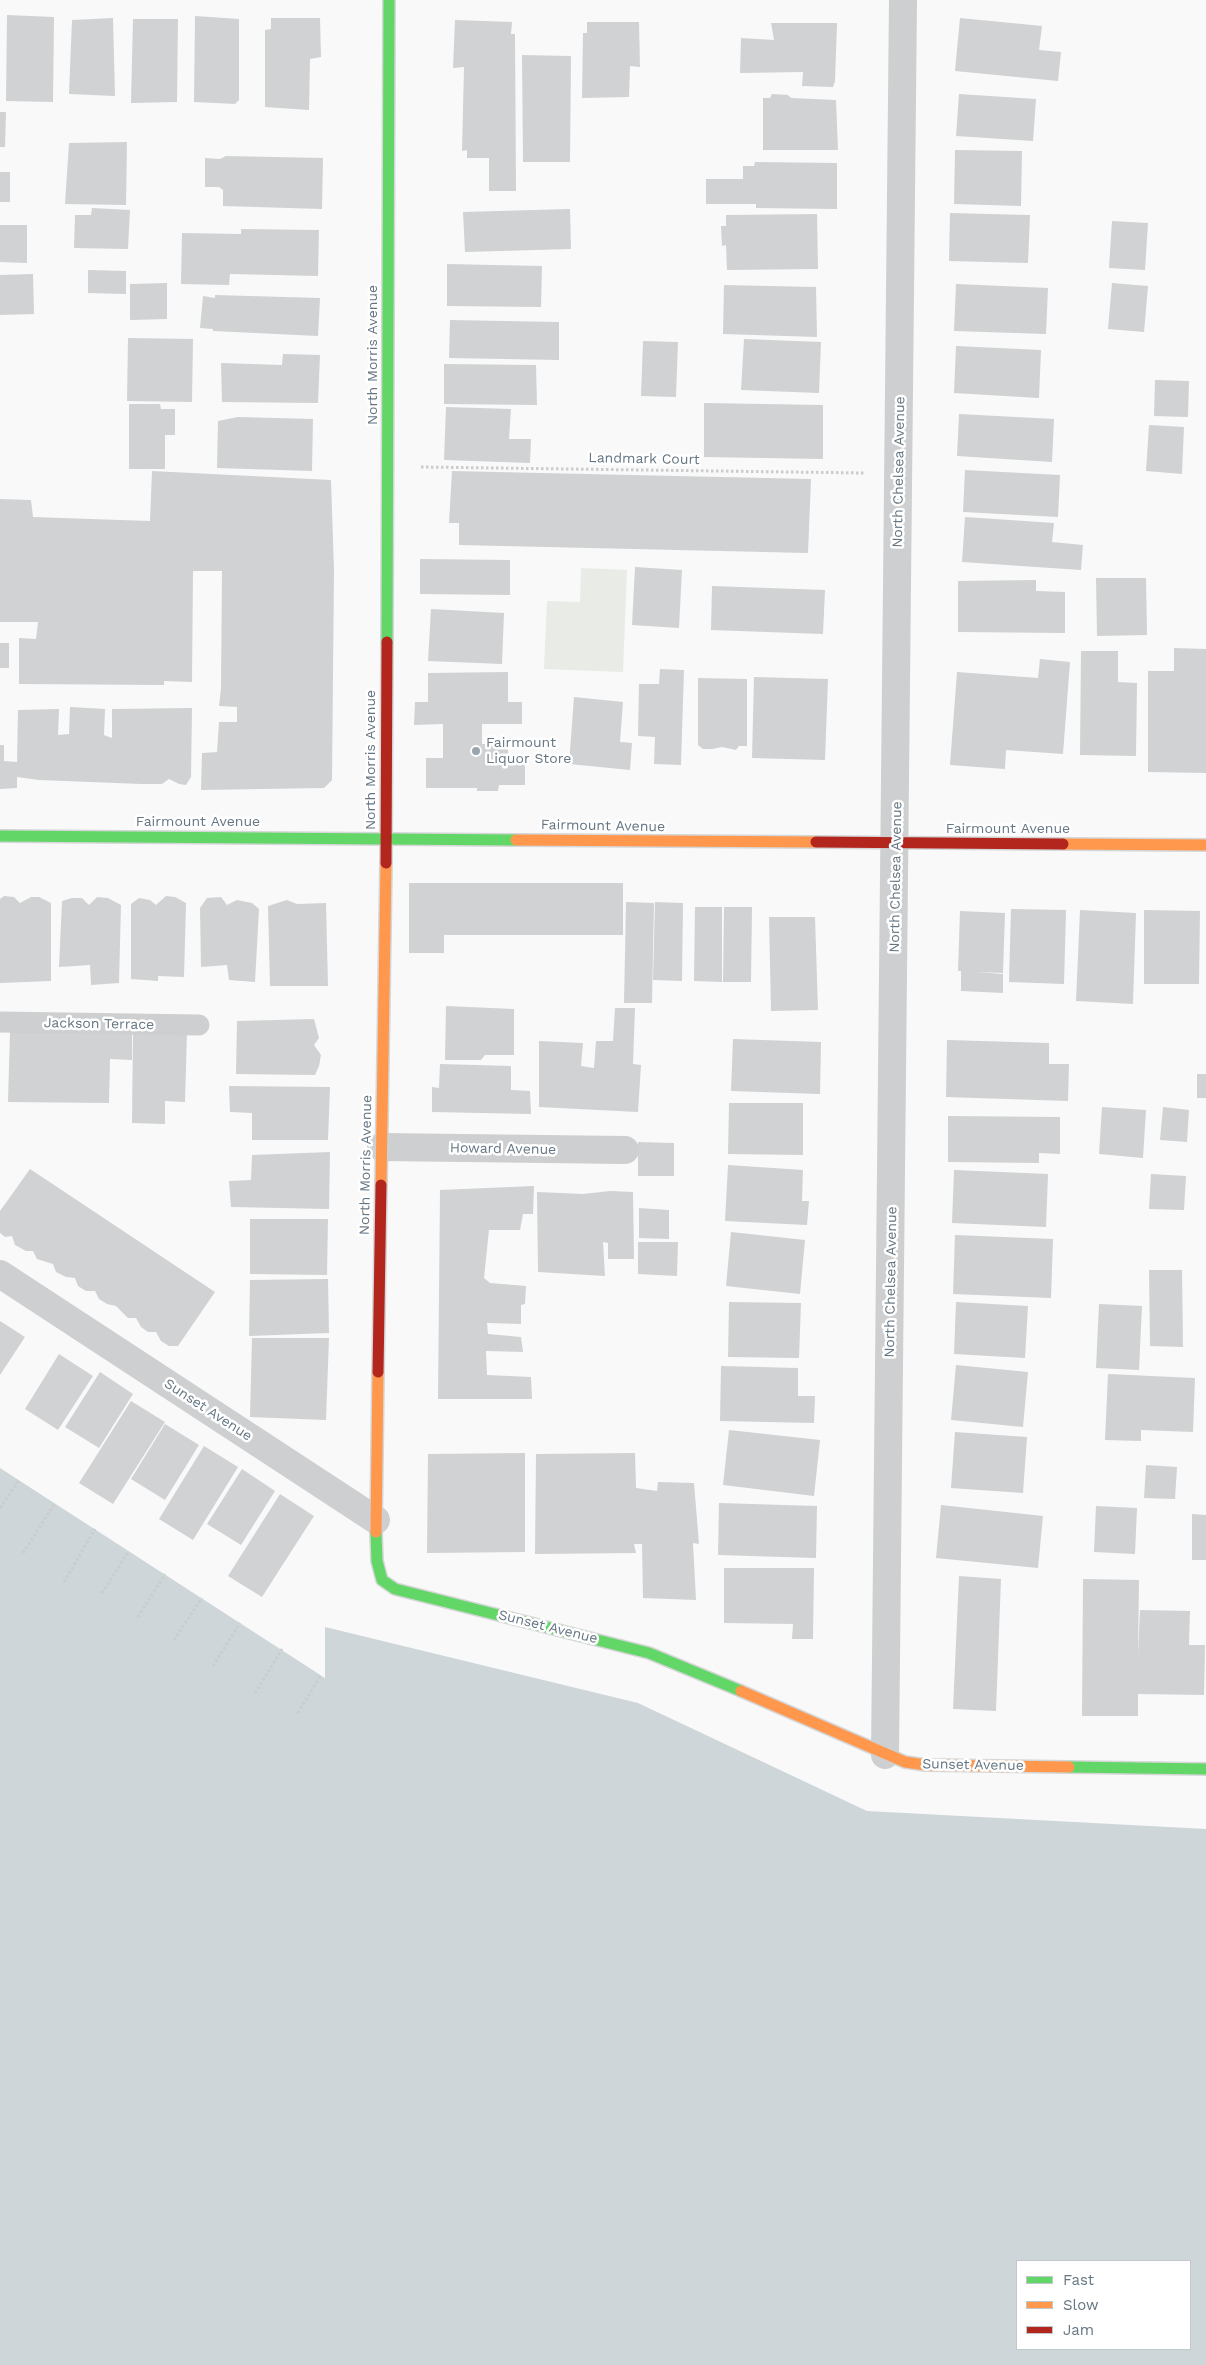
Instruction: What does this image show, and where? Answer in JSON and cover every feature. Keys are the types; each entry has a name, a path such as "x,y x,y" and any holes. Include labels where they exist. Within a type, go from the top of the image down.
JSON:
{"street":[{"name":"North Morris Avenue","path":"376,1520 386,839 390,0"},
{"name":"North Chelsea Avenue","path":"885,1755 896,844 903,0"},
{"name":"Fairmount Avenue","path":"0,836 1206,845"},
{"name":"Howard Avenue","path":"381,1147 625,1150"},
{"name":"Sunset Avenue","path":"0,1274 376,1520 377,1562 382,1580 394,1589 649,1654 685,1667 885,1755 905,1762 926,1765 1206,1769"}],"lane":[{"name":"Jackson Terrace","path":"0,1022 199,1025"}],"path":[{"name":"Landmark Court","path":"388,467 899,474"},
{"path":"0,1508 19,1480"},
{"path":"23,1553 55,1503"},
{"path":"64,1582 95,1529"},
{"path":"102,1593 129,1551"},
{"path":"138,1617 165,1574"},
{"path":"174,1640 202,1598"},
{"path":"213,1666 240,1623"},
{"path":"255,1693 282,1650"},
{"path":"298,1714 321,1675"}],"shaded area":[{"path":"581,568 627,570 623,672 544,669 547,601 580,602"},
{"path":"0,1468 325,1678 325,1627 638,1703 867,1811 1206,1829 1206,2365 0,2365"}],"building":[{"path":"7,15 54,17 53,102 6,101"},
{"path":"195,16 239,19 239,100 235,104 194,102"},
{"path":"113,18 115,96 69,94 72,20"},
{"path":"271,18 320,18 321,57 310,59 309,110 265,107 265,30 271,29"},
{"path":"960,18 1042,26 1039,50 1061,52 1058,81 955,71"},
{"path":"133,19 178,19 177,102 131,103"},
{"path":"455,20 512,22 511,34 515,34 516,191 489,191 489,158 467,158 467,150 462,151 464,67 453,68"},
{"path":"587,22 639,22 640,67 630,66 629,97 582,98 583,33 587,33"},
{"path":"771,23 837,23 835,81 833,87 802,86 803,72 740,73 741,38 774,40"},
{"path":"522,55 571,56 570,162 523,162"},
{"path":"772,94 788,95 791,98 836,100 838,150 763,150 763,98 770,98"},
{"path":"959,94 1036,99 1033,141 956,136"},
{"path":"0,112 6,112 5,147 0,147"},
{"path":"127,142 126,205 65,204 69,143"},
{"path":"955,150 1022,151 1021,206 954,204"},
{"path":"226,156 323,158 322,209 223,206 223,190 219,187 205,187 205,158 220,159"},
{"path":"755,162 837,163 837,209 756,208 756,204 706,204 706,179 743,179 743,166 754,166"},
{"path":"0,172 10,172 10,202 0,202"},
{"path":"92,208 130,210 128,249 74,248 75,215 91,215"},
{"path":"570,209 571,249 465,252 463,212"},
{"path":"950,213 1030,215 1028,263 949,261"},
{"path":"817,214 818,269 727,270 726,245 722,246 721,226 726,226 726,215"},
{"path":"1112,221 1148,223 1145,270 1109,268"},
{"path":"0,225 27,225 27,263 0,262"},
{"path":"241,229 319,230 318,276 230,274 229,285 181,284 182,233 241,234"},
{"path":"447,264 542,266 541,307 447,306"},
{"path":"88,270 126,271 126,294 88,293"},
{"path":"33,274 34,314 0,315 0,275"},
{"path":"167,283 167,319 130,320 130,284"},
{"path":"1112,283 1148,286 1144,332 1108,329"},
{"path":"956,284 1048,288 1046,334 954,331"},
{"path":"724,285 816,287 817,337 723,334"},
{"path":"215,295 320,298 318,336 213,331 213,329 200,328 203,296 215,298"},
{"path":"450,320 559,322 559,360 449,358"},
{"path":"128,338 193,339 192,402 127,401"},
{"path":"744,339 821,342 819,393 741,390"},
{"path":"643,341 678,342 676,397 641,396"},
{"path":"956,346 1041,350 1039,398 954,393"},
{"path":"283,354 320,355 318,403 222,402 221,363 282,365"},
{"path":"444,364 536,365 537,405 444,404"},
{"path":"1155,380 1189,381 1188,417 1154,416"},
{"path":"704,403 823,405 823,459 704,457"},
{"path":"129,404 160,404 161,409 175,409 175,435 165,435 165,469 129,469"},
{"path":"446,407 511,409 509,439 531,439 530,463 444,460"},
{"path":"959,414 1054,419 1052,462 957,456"},
{"path":"238,417 313,419 312,471 217,468 218,421"},
{"path":"1149,425 1184,427 1182,474 1146,471"},
{"path":"965,470 1060,475 1058,517 963,512"},
{"path":"152,471 331,480 334,570 332,780 324,788 201,790 202,753 217,752 219,722 237,722 237,707 219,706 221,688 222,571 193,571 192,682 164,681 164,685 19,684 19,638 36,639 38,622 0,622 0,499 31,500 33,517 150,521"},
{"path":"452,471 811,479 808,553 459,545 459,523 449,523"},
{"path":"965,517 1054,523 1052,542 1083,545 1081,570 962,562"},
{"path":"420,559 510,560 510,595 420,594"},
{"path":"635,567 682,570 679,628 632,625"},
{"path":"1096,578 1146,578 1147,635 1097,636"},
{"path":"1036,580 1036,591 1065,592 1065,633 958,632 958,581"},
{"path":"712,586 825,590 823,634 711,630"},
{"path":"431,609 504,613 502,664 428,661"},
{"path":"0,643 9,643 9,668 0,668"},
{"path":"1174,648 1206,649 1206,773 1148,772 1148,671 1174,671"},
{"path":"1081,651 1118,651 1118,682 1137,683 1136,756 1080,755"},
{"path":"1040,659 1070,662 1063,754 1006,750 1005,769 950,765 957,672 1038,678"},
{"path":"660,669 684,670 681,765 654,764 655,737 638,736 639,684 659,684"},
{"path":"508,672 508,702 522,702 522,724 482,724 482,744 508,744 508,761 525,761 525,785 499,785 498,791 477,791 477,788 426,788 426,758 443,758 443,724 414,725 415,702 428,702 428,673"},
{"path":"754,677 828,679 825,760 752,758"},
{"path":"698,678 747,679 747,746 739,746 736,750 722,747 703,749 698,745"},
{"path":"574,697 623,702 620,742 632,743 630,770 569,764"},
{"path":"70,707 105,709 104,735 112,738 112,709 192,708 191,777 186,785 169,779 162,784 141,784 39,780 17,777 17,788 0,789 0,745 4,745 4,761 17,762 18,710 59,709 58,735 69,734"},
{"path":"409,883 623,883 623,935 444,935 444,953 409,953"},
{"path":"4,896 14,897 20,903 31,897 39,897 51,903 51,981 0,983 0,899"},
{"path":"166,896 175,897 186,903 184,977 158,976 158,981 131,979 131,904 139,898 150,900 156,905"},
{"path":"97,897 108,898 121,905 119,983 91,985 90,965 59,967 62,901 82,898 89,905"},
{"path":"221,897 227,905 237,900 252,903 259,909 255,982 229,980 227,965 201,967 200,908 207,898"},
{"path":"287,900 297,904 326,903 328,986 270,986 268,906"},
{"path":"626,902 654,903 652,1003 624,1003"},
{"path":"655,902 683,903 682,981 653,980"},
{"path":"695,907 722,907 722,982 694,981"},
{"path":"724,907 752,907 751,982 723,982"},
{"path":"1011,909 1066,910 1064,984 1009,982"},
{"path":"1080,910 1136,913 1133,1004 1076,1001"},
{"path":"1144,910 1200,911 1199,984 1144,984"},
{"path":"960,911 1005,913 1003,973 976,972 1003,974 1003,993 961,991 961,971 958,971"},
{"path":"769,917 815,917 818,1010 771,1011"},
{"path":"446,1006 514,1009 514,1055 485,1055 481,1060 445,1060"},
{"path":"615,1008 635,1008 633,1064 641,1065 638,1112 539,1107 539,1041 583,1043 581,1066 594,1068 596,1041 613,1041"},
{"path":"314,1019 319,1038 314,1045 321,1055 315,1075 236,1074 237,1021"},
{"path":"10,1031 132,1034 132,1060 110,1059 109,1103 8,1102"},
{"path":"133,1031 187,1032 185,1102 165,1101 165,1124 132,1123"},
{"path":"733,1039 821,1042 820,1094 731,1091"},
{"path":"947,1040 1049,1043 1049,1064 1069,1064 1068,1101 946,1097"},
{"path":"440,1064 511,1066 511,1090 530,1091 531,1114 432,1112 432,1087 439,1088"},
{"path":"1197,1074 1206,1074 1206,1098 1197,1098"},
{"path":"229,1086 330,1087 328,1140 252,1140 252,1113 230,1112"},
{"path":"729,1103 803,1103 803,1155 728,1154"},
{"path":"1102,1107 1146,1110 1143,1158 1099,1154"},
{"path":"1163,1107 1189,1110 1187,1142 1160,1140"},
{"path":"948,1116 1060,1117 1060,1154 1039,1153 1039,1163 948,1162"},
{"path":"638,1142 674,1143 674,1176 638,1176"},
{"path":"330,1152 329,1209 231,1207 229,1181 251,1180 252,1155"},
{"path":"728,1165 803,1170 802,1201 809,1201 807,1225 725,1221"},
{"path":"30,1169 215,1292 178,1346 169,1346 161,1341 156,1332 148,1332 141,1327 136,1318 128,1318 116,1306 107,1304 99,1299 95,1291 86,1291 78,1286 75,1278 66,1277 56,1272 53,1264 37,1259 33,1251 26,1251 15,1245 12,1236 5,1237 0,1233 0,1211"},
{"path":"954,1170 1048,1174 1046,1227 952,1223"},
{"path":"1151,1174 1186,1176 1184,1210 1149,1209"},
{"path":"534,1186 533,1214 523,1214 520,1230 489,1230 484,1278 490,1283 526,1286 525,1304 521,1305 521,1324 487,1323 488,1334 521,1337 523,1352 486,1351 487,1375 531,1377 532,1399 438,1399 440,1190"},
{"path":"610,1191 633,1192 634,1259 608,1259 608,1243 603,1242 605,1276 538,1272 537,1192 583,1194"},
{"path":"639,1208 669,1210 669,1239 639,1238"},
{"path":"250,1219 328,1219 327,1275 250,1274"},
{"path":"731,1232 805,1240 800,1294 726,1286"},
{"path":"955,1235 1053,1239 1051,1298 953,1294"},
{"path":"638,1242 678,1242 677,1276 638,1274"},
{"path":"1149,1270 1182,1270 1183,1347 1150,1346"},
{"path":"328,1279 329,1333 249,1336 250,1280"},
{"path":"729,1302 801,1303 799,1358 728,1357"},
{"path":"956,1302 1028,1306 1025,1358 954,1354"},
{"path":"1099,1304 1142,1306 1139,1370 1096,1368"},
{"path":"0,1321 25,1337 0,1375"},
{"path":"252,1338 329,1338 326,1420 250,1417"},
{"path":"59,1354 93,1376 58,1430 25,1409"},
{"path":"956,1365 1028,1372 1023,1427 951,1420"},
{"path":"721,1366 798,1368 798,1396 815,1396 814,1423 720,1421"},
{"path":"100,1372 133,1394 99,1448 65,1427"},
{"path":"1108,1374 1195,1378 1193,1432 1141,1430 1141,1441 1105,1440"},
{"path":"131,1401 165,1422 113,1504 79,1483"},
{"path":"165,1424 199,1445 165,1500 131,1479"},
{"path":"729,1430 820,1440 814,1496 723,1485"},
{"path":"955,1432 1027,1437 1023,1493 951,1488"},
{"path":"204,1446 238,1467 193,1540 159,1519"},
{"path":"525,1453 525,1552 427,1553 428,1454"},
{"path":"635,1453 636,1488 657,1491 658,1482 694,1483 699,1544 693,1543 696,1600 643,1598 642,1544 634,1544 636,1553 535,1554 536,1454"},
{"path":"1146,1465 1177,1467 1175,1499 1144,1498"},
{"path":"242,1469 275,1491 241,1545 207,1524"},
{"path":"280,1494 314,1516 262,1597 228,1576"},
{"path":"719,1503 817,1506 816,1558 718,1555"},
{"path":"941,1505 1043,1516 1038,1568 936,1558"},
{"path":"1096,1506 1137,1508 1135,1554 1094,1552"},
{"path":"1192,1514 1206,1515 1206,1560 1192,1560"},
{"path":"724,1568 814,1568 813,1639 792,1639 793,1624 724,1623"},
{"path":"959,1576 1001,1579 996,1711 953,1709"},
{"path":"1083,1579 1139,1580 1138,1656 1140,1610 1190,1611 1189,1645 1205,1645 1204,1695 1138,1694 1138,1716 1082,1716"}],"traffic: fast":[{"path":"387,642 389,0"},
{"path":"0,836 516,840"},
{"path":"376,1532 377,1561 382,1580 395,1589 649,1653 741,1691"},
{"path":"1069,1767 1206,1769"}],"traffic: slow":[{"path":"516,840 816,842"},
{"path":"1063,844 1206,845"},
{"path":"381,1185 386,863"},
{"path":"376,1532 378,1372"},
{"path":"741,1691 905,1762 926,1765 1069,1767"}],"traffic: jam":[{"path":"386,863 387,642"},
{"path":"816,842 1063,844"},
{"path":"378,1372 381,1185"}],"place":[{"name":"Fairmount Liquor Store","path":"476,751"}]}
